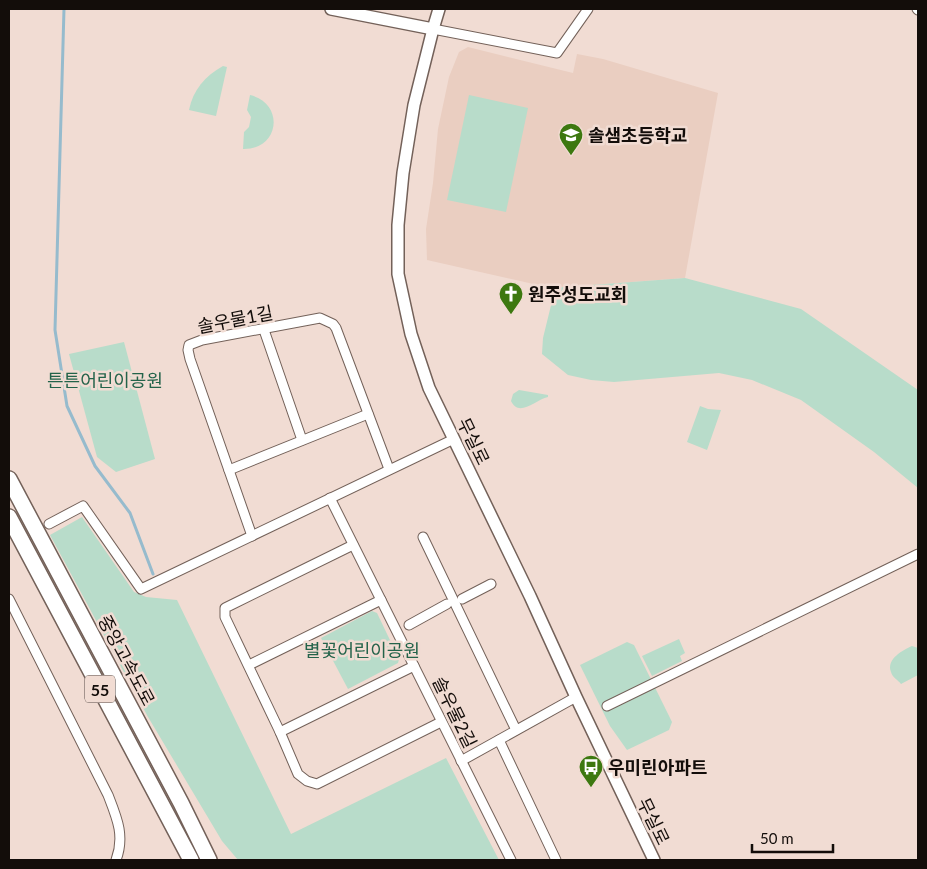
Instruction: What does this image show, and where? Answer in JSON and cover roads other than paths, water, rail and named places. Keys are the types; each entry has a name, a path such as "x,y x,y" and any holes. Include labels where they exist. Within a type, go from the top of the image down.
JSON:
{"highway":[{"name":"중앙고속도로","path":"9,479 181,803 209,860"},
{"name":"55","path":"9,517 191,860"},
{"path":"181,803 219,860"}],"street":[{"path":"332,9 556,53 588,9"},
{"name":"무실로","path":"440,9 433,29 414,106 403,173 398,225 398,274 411,334 429,388 530,596 576,698 654,860"},
{"name":"솔우물1길","path":"252,536 190,359 189,345 202,340 264,330 320,318 333,324 389,469"},
{"path":"264,330 302,440"},
{"path":"229,470 368,414"},
{"path":"49,524 84,506 140,589 454,439"},
{"name":"솔우물2길","path":"330,498 511,860"},
{"path":"423,537 516,730"},
{"path":"353,545 225,608 224,617 249,665 298,774 307,781 317,784 441,722"},
{"path":"607,706 918,554"},
{"path":"462,599 492,584"},
{"path":"9,599 108,795 119,822 121,847 116,860"},
{"path":"249,665 381,600"},
{"path":"410,625 447,604"},
{"path":"280,732 414,666"},
{"path":"460,761 576,698"},
{"path":"499,740 556,860"}],"waterway":[{"path":"64,9 55,330 67,406 95,466 130,513 153,574"}],"place":[{"name":"솔샘초등학교","path":"571,156"},
{"name":"원주성도교회","path":"511,315"},
{"name":"우미린아파트","path":"591,788"}],"park label":[{"name":"튼튼어린이공원","path":"105,380"},
{"name":"별꽃어린이공원","path":"362,650"}]}
